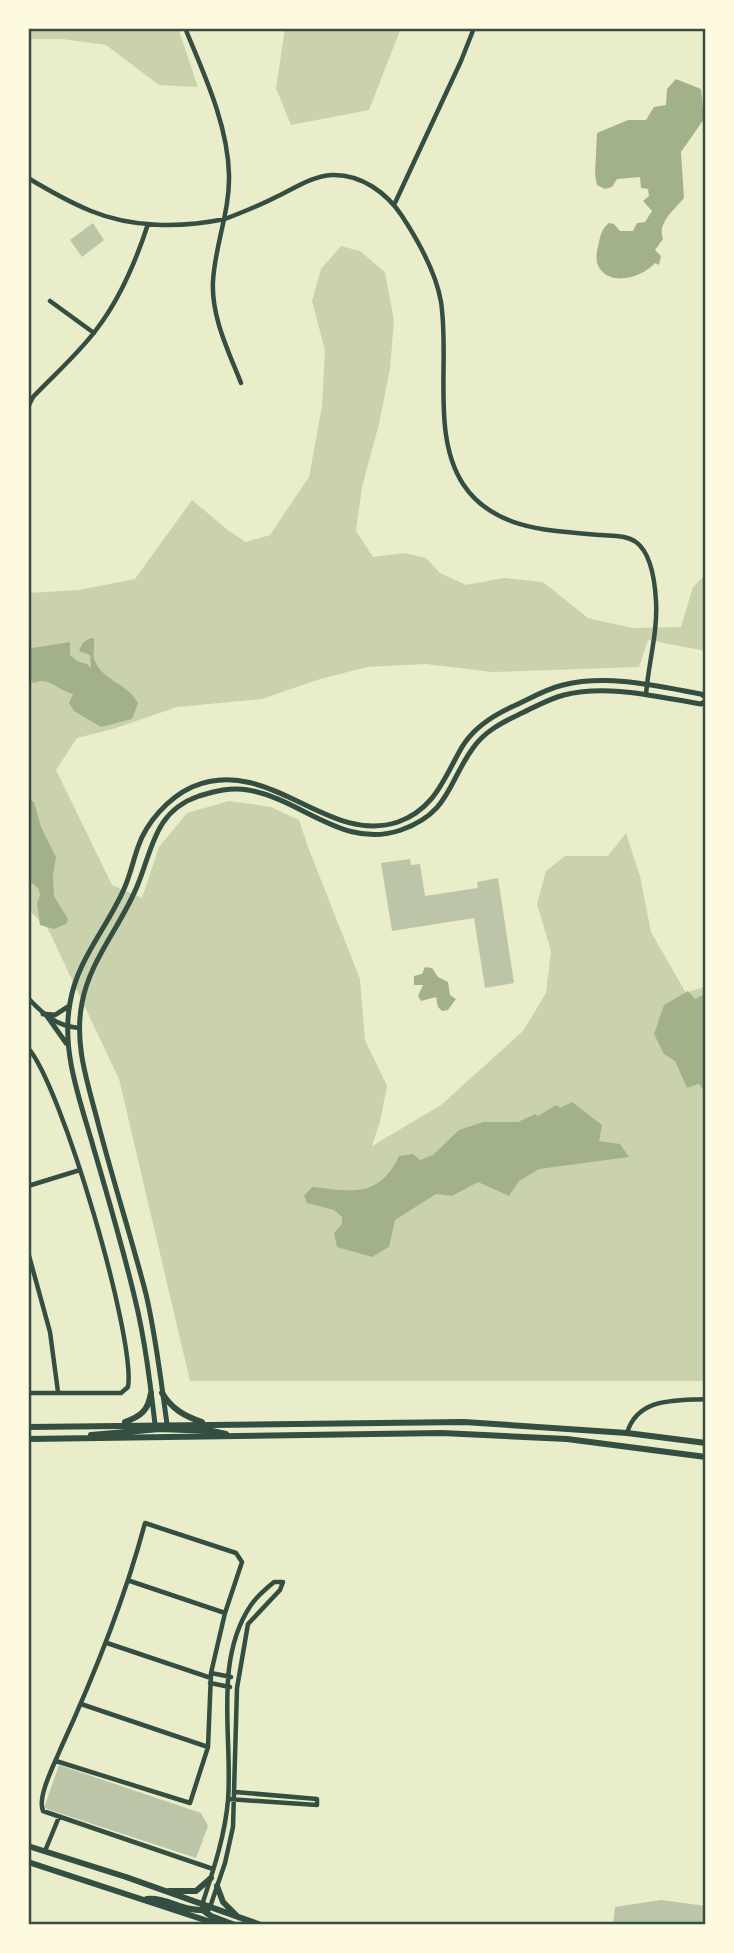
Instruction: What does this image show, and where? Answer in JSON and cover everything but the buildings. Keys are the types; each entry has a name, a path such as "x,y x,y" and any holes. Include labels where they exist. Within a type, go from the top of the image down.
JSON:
{"main road":[{"path":"117,1425 144,1414 151,1393"},
{"path":"163,1393 175,1409 187,1417 207,1424"},
{"path":"78,1438 167,1424 464,1422 627,1433 706,1443"},
{"path":"28,1427 117,1425 212,1431 238,1436"},
{"path":"28,1439 442,1433 568,1439 706,1457"},
{"path":"28,1846 261,1925"},
{"path":"28,1861 220,1925"},
{"path":"160,1890 193,1892 211,1878"},
{"path":"217,1886 223,1902 243,1920"},
{"path":"144,1900 157,1899 189,1910 205,1908"},
{"path":"205,1908 211,1916 235,1925"}],"street":[{"path":"185,28 199,60 223,135 229,176 225,219 215,262 213,295 215,313 241,383"},
{"path":"394,205 474,28"},
{"path":"28,178 90,211 148,224 225,219 313,179 332,175 366,182 394,205 428,263 440,301 445,442 453,468 478,501 510,521 527,527 630,538 641,546 650,566 656,599 656,620 646,695"},
{"path":"28,407 31,395 94,333 123,285 148,224"},
{"path":"50,301 94,333"},
{"path":"158,1427 145,1342 135,1298 76,1084 66,1027 69,1006 82,965 124,888 145,832 160,811 180,794 192,788 212,781 233,779 271,788 344,821 372,825 397,822 420,810 436,794 461,748 483,724 543,692 580,682 605,681 647,684 701,694 706,699 701,704 619,692 580,692 552,699 490,731 471,750 441,804 422,820 399,831 377,834 343,831 262,793 239,788 214,792 182,805 161,824 152,839 132,898 99,956 87,985 79,1028 84,1070 146,1294 167,1424"},
{"path":"580,682 580,692"},
{"path":"28,998 45,1015 68,1046"},
{"path":"45,1015 55,1015 69,1006"},
{"path":"45,1015 66,1027 79,1028"},
{"path":"28,1048 47,1081 80,1170 122,1323 130,1375 128,1387 121,1393 28,1393"},
{"path":"28,1186 80,1170"},
{"path":"28,1252 50,1332 58,1392"},
{"path":"135,1298 146,1294"},
{"path":"627,1433 634,1417 651,1405 706,1399"},
{"path":"56,1760 190,1803 208,1747 211,1678 225,1613 242,1562 236,1553 145,1523 130,1581 107,1643 56,1760 41,1801 43,1811 213,1869"},
{"path":"130,1581 225,1613"},
{"path":"274,1582 283,1582 248,1624 237,1678 233,1827 217,1886 205,1908 225,1824 228,1799 228,1686 239,1632 252,1604 274,1582"},
{"path":"107,1643 237,1688"},
{"path":"211,1678 237,1678"},
{"path":"81,1704 208,1747"},
{"path":"228,1792 317,1799 317,1805 228,1799"},
{"path":"45,1852 59,1816"}],"shaded area":[{"path":"28,28 178,28 198,87 159,85 106,45 63,39 28,39"},
{"path":"285,28 401,28 369,110 291,125 276,88"},
{"path":"676,79 701,89 704,119 681,152 684,198 664,222 663,239 655,250 661,256 659,265 655,263 644,272 628,278 613,277 600,269 597,263 597,249 603,229 609,223 614,224 620,231 633,231 637,223 645,222 652,211 643,201 649,196 648,189 641,188 640,177 617,179 612,187 605,189 597,185 597,133 628,120 646,120 654,107 666,105 667,89"},
{"path":"341,246 360,251 385,272 394,321 390,369 362,487 356,531 373,557 405,553 426,558 440,573 466,585 504,578 543,582 588,618 632,628 681,627 693,587 706,574 706,651 648,640 639,667 492,672 426,664 367,667 317,680 262,699 177,707 77,738 56,770 112,885 142,898 159,847 187,813 229,801 271,807 299,820 360,979 365,1040 387,1086 372,1146 441,1105 523,1031 546,993 551,951 537,904 546,871 565,856 608,856 626,833 640,876 651,932 686,993 706,986 706,1381 190,1381 119,1079 48,929 30,911 28,905 28,593 79,590 135,579 192,500 246,542 270,535 309,477 322,406 325,350 312,301 321,269"},
{"path":"94,638 94,656 99,668 127,690 138,703 132,719 101,727 74,711 69,703 73,694 48,682 34,683 28,679 28,645 33,648 70,642 70,655 91,668 90,655 79,651 84,642"},
{"path":"28,799 34,802 41,827 56,857 54,896 68,919 66,924 54,929 40,925 37,904 40,895 38,888 28,880"},
{"path":"425,967 432,968 438,977 448,982 450,995 456,999 448,1010 442,1011 438,1007 436,997 421,1001 418,996 423,985 414,985 414,976 422,974"},
{"path":"688,991 695,999 706,993 706,1093 699,1084 687,1088 675,1061 664,1054 654,1034 664,1005"},
{"path":"572,1102 602,1125 599,1141 620,1144 629,1157 539,1169 519,1181 509,1196 478,1182 452,1196 436,1194 395,1220 389,1247 372,1257 337,1247 334,1233 342,1224 342,1217 334,1210 307,1203 304,1196 312,1187 351,1190 373,1186 391,1170 399,1156 413,1154 420,1160 433,1155 459,1130 483,1122 518,1122 535,1114 538,1116 556,1105 560,1108"}]}
